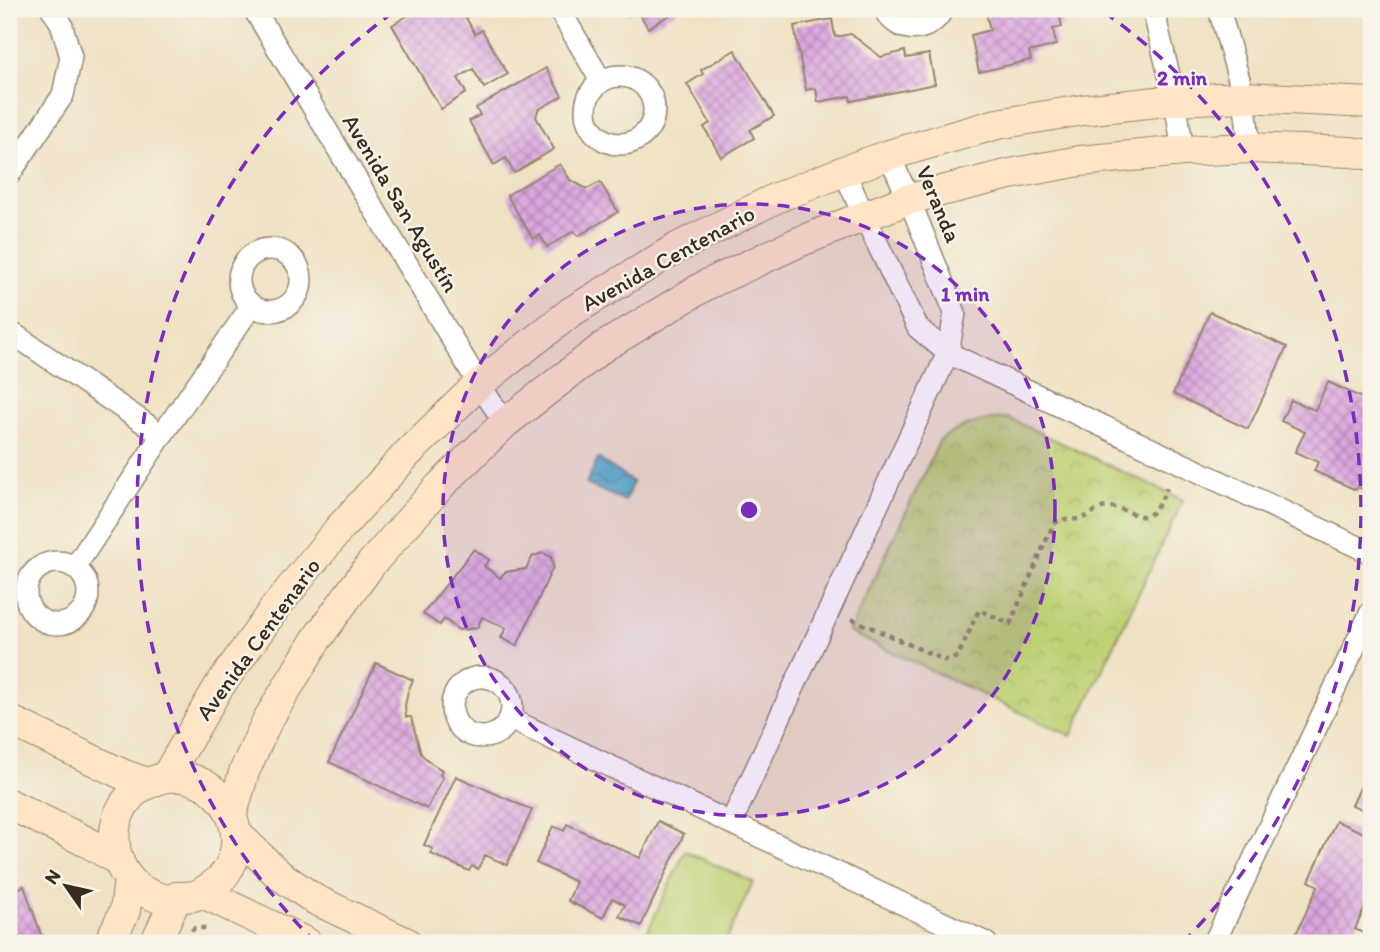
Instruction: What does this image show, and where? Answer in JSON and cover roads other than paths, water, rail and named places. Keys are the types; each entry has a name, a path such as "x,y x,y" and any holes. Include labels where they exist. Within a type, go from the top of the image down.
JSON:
{"street":[{"path":"9,175 63,95 71,57 61,23 52,9"},
{"name":"Avenida San Agustín","path":"254,9 505,423"},
{"path":"559,9 601,81"},
{"path":"884,9 893,22 910,29 929,25 943,9"},
{"path":"1153,9 1175,100 1183,151"},
{"path":"1219,9 1244,97 1250,148"},
{"name":"Avenida Centenario","path":"156,780 275,608 340,528 400,463 479,384 571,312 675,249 776,198 844,171 997,124 1083,110 1175,100 1244,97 1371,103"},
{"name":"Avenida Centenario","path":"234,824 244,772 267,721 316,640 371,564 440,486 505,423 603,347 706,285 801,241 909,199 1010,174 1080,161 1183,151 1250,148 1371,155"},
{"name":"Veranda","path":"731,823 947,353 955,313 889,155"},
{"path":"844,171 918,328 947,353 1371,553"},
{"path":"75,567 252,305"},
{"path":"9,331 162,435"},
{"path":"1214,943 1371,612"},
{"path":"510,719 986,943"},
{"path":"9,720 122,774 156,780 186,777 205,784 221,797 234,824 278,874 314,899 407,943"},
{"path":"109,943 125,911 123,870 113,838 117,816 129,797 156,780"},
{"path":"9,804 89,843 123,870 141,890 175,902 218,882 229,868 235,851 234,824"},
{"path":"190,895 241,911 307,943"},
{"path":"159,936 190,895"}],"water":[{"path":"598,458 633,482 625,501 586,484"}]}
